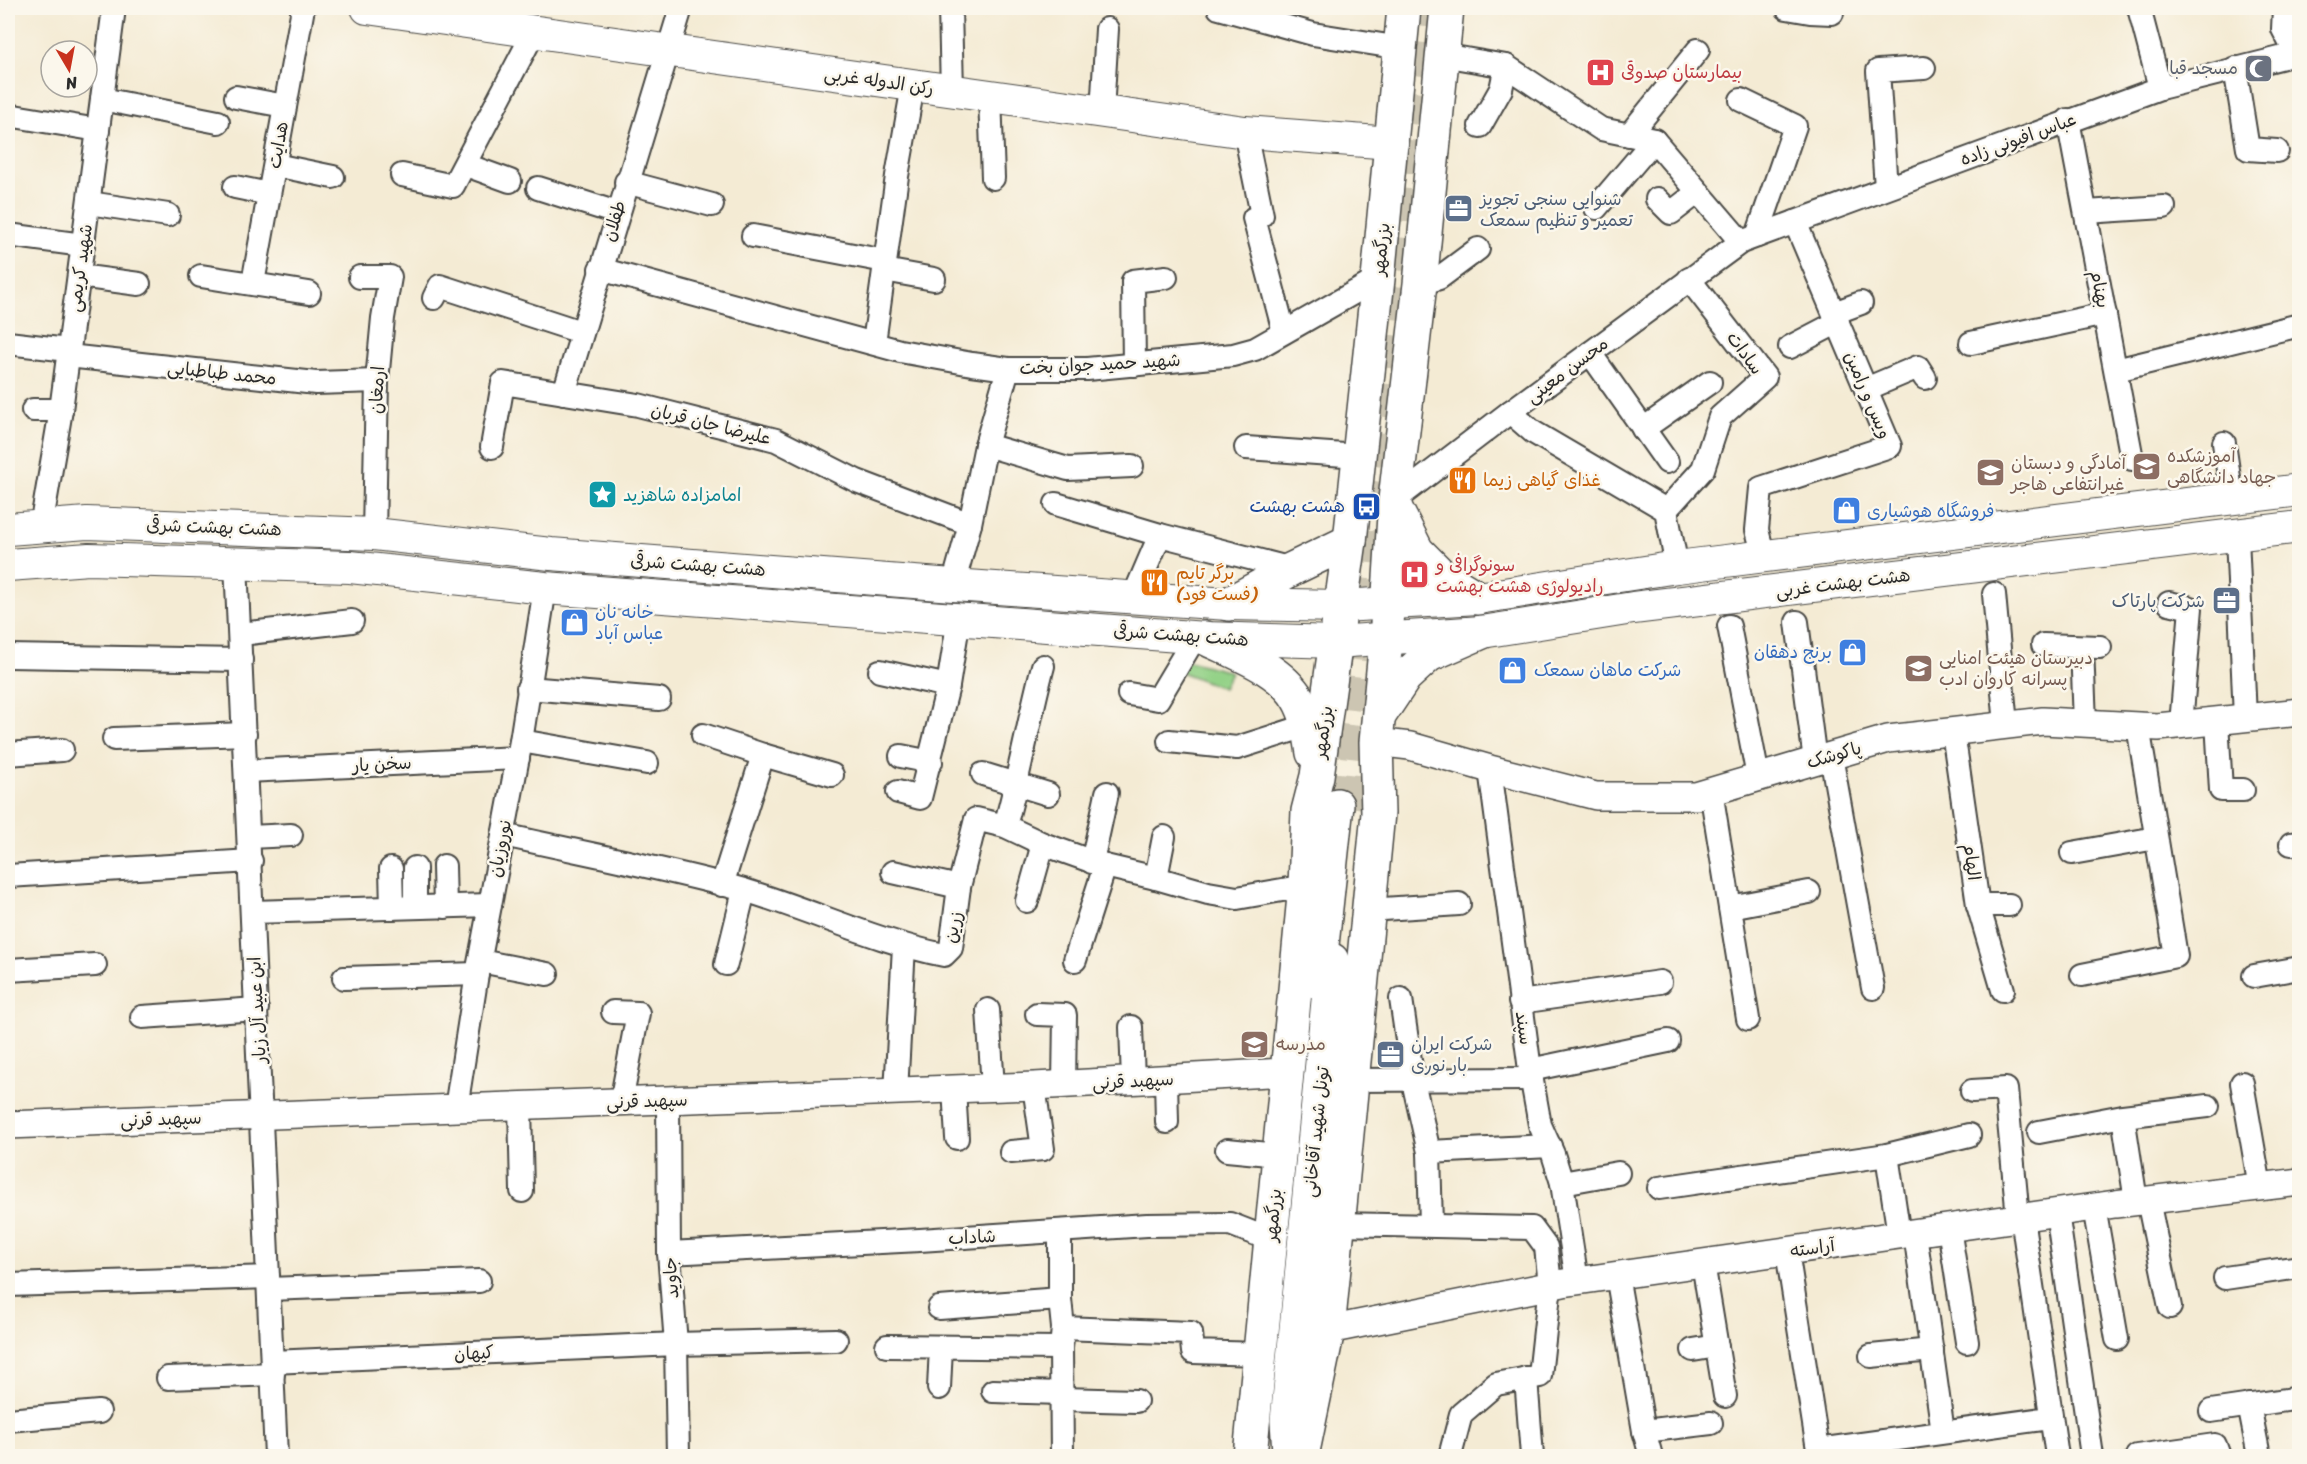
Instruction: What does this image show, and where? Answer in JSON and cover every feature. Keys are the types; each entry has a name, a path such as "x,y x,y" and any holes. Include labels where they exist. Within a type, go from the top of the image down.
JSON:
{"main road":[{"name":"رکن الدوله غربی","path":"367,8 1245,132 1392,143"},
{"path":"1402,28 1445,31"},
{"name":"بزرگمهر","path":"1302,1456 1328,1330 1368,910 1342,809 1317,776 1350,541 1402,28"},
{"name":"بزرگمهر","path":"1250,1456 1305,886 1377,730 1389,604 1395,504 1445,31"},
{"name":"هشت بهشت غربی","path":"1389,604 1478,598 1677,567 2300,490"},
{"path":"1395,504 1417,551 1442,576 1478,598"},
{"name":"هشت بهشت شرقی","path":"8,529 87,523 374,534 551,554 1133,598 1228,604 1342,606 1389,604"},
{"name":"هشت بهشت غربی","path":"1386,640 1482,632 1633,608 2300,527"},
{"path":"1228,604 1350,541"},
{"name":"هشت بهشت شرقی","path":"8,565 88,559 350,567 545,588 1200,638 1335,642 1386,640"},
{"path":"1377,730 1405,677 1429,655 1482,632"},
{"path":"1200,638 1258,662 1298,699 1309,725 1317,776"},
{"name":"بزرگمهر","path":"1262,1456 1272,1423 1342,809"},
{"name":"تونل شهید آقاخانی","path":"1289,1456 1288,1409 1342,809"}],"street":[{"name":"شهید کریمی","path":"41,527 61,410 114,8"},
{"name":"هدایت","path":"254,283 303,8"},
{"name":"طفلان","path":"564,393 626,182 681,8"},
{"path":"950,8 952,91"},
{"path":"1219,8 1313,34 1402,28"},
{"path":"1787,8 1832,13"},
{"path":"2139,8 2160,88"},
{"path":"2284,8 2283,29 2298,55"},
{"path":"1102,112 1107,29"},
{"path":"1445,31 1506,66 1601,129 1654,140 1698,192 1749,239 1795,126 1741,100"},
{"path":"402,175 453,186 534,32"},
{"path":"1629,135 1698,50"},
{"name":"عباس افیونی زاده","path":"1749,239 2160,88 2235,68 2298,55"},
{"path":"1480,126 1501,89 1506,66"},
{"path":"1886,188 1878,71 1924,68"},
{"path":"2235,68 2248,149 2277,151"},
{"path":"874,343 897,176 913,86"},
{"path":"990,96 993,178"},
{"path":"236,97 285,106"},
{"path":"102,99 218,123"},
{"path":"8,115 98,130"},
{"name":"بهنام","path":"2068,120 2132,459"},
{"path":"1245,132 1262,215 1254,218 1284,332"},
{"path":"1596,208 1654,140"},
{"path":"275,165 333,177"},
{"path":"466,165 510,181"},
{"path":"626,182 712,205"},
{"path":"235,188 269,194"},
{"path":"538,188 617,213"},
{"path":"1657,200 1671,213 1698,192"},
{"path":"89,203 168,215"},
{"path":"2086,212 2164,207"},
{"name":"ویس و رامین","path":"1764,557 1757,530 1761,488 1890,446 1795,222"},
{"path":"8,235 83,245"},
{"path":"753,236 934,279"},
{"name":"محسن معینی","path":"1395,504 1510,412 1571,369 1689,279 1749,239"},
{"path":"1420,284 1439,278 1478,249"},
{"name":"شهید حمید جوان بخت","path":"600,269 900,351 1008,369 1087,369 1233,355 1255,349 1378,279"},
{"path":"79,276 139,284"},
{"path":"201,276 309,292"},
{"name":"ارمغان","path":"360,277 390,277 376,381 374,534"},
{"path":"1134,365 1133,281 1166,277"},
{"name":"سادات","path":"1666,510 1703,469 1720,417 1765,377 1689,279"},
{"path":"434,298 440,286 581,332"},
{"path":"1790,347 1860,303"},
{"path":"1971,343 2105,314"},
{"path":"2116,370 2300,325"},
{"name":"محمد طباطبایی","path":"8,342 68,353 316,383 376,381"},
{"path":"1590,353 1667,462"},
{"path":"953,585 970,524 986,445 1008,369"},
{"path":"1866,389 1897,385 1921,372"},
{"path":"1643,429 1710,382"},
{"name":"علیرضا جان قربان","path":"492,447 503,383 638,405 776,440 857,481 970,524"},
{"path":"33,410 61,410"},
{"path":"1510,412 1533,432 1666,510 1677,567"},
{"path":"2224,443 2232,498"},
{"path":"986,445 1068,469 1132,466"},
{"path":"1246,448 1359,456"},
{"path":"1056,504 1160,535 1292,569"},
{"path":"1133,598 1160,535"},
{"path":"2237,536 2245,717"},
{"name":"ابن عبید آل زیار","path":"236,563 241,634 276,1456"},
{"name":"نوروزیان","path":"456,1108 478,968 519,750 545,588"},
{"path":"1994,594 2006,725"},
{"path":"2169,603 2191,608 2181,724"},
{"path":"898,792 920,798 931,762 948,686 959,618"},
{"path":"241,634 352,621"},
{"path":"1797,622 1823,758 1873,988"},
{"path":"1729,626 1758,777"},
{"path":"1129,694 1158,699 1200,638"},
{"path":"2043,645 2091,647 2085,723"},
{"path":"8,656 241,660"},
{"path":"1005,826 1043,666"},
{"path":"880,671 948,686"},
{"path":"528,688 659,699"},
{"name":"پاکوشک","path":"1377,730 1410,746 1596,796 1696,796 1888,739 2043,721 2158,727 2300,712"},
{"path":"2217,721 2221,790 2243,790"},
{"path":"1169,741 1236,748 1309,725"},
{"path":"2082,975 2176,956 2138,726"},
{"name":"الهام","path":"1953,732 1978,905 2003,990"},
{"path":"114,739 245,734"},
{"path":"703,735 831,775"},
{"path":"8,754 62,750"},
{"name":"سخن یار","path":"246,771 519,750 646,762"},
{"path":"722,885 763,755"},
{"path":"901,756 931,762"},
{"name":"سپند","path":"1490,769 1531,1075 1540,1125 1550,1146 1562,1183 1577,1281"},
{"path":"983,774 1048,794"},
{"path":"1711,791 1748,1019"},
{"path":"1075,960 1099,864 1107,793"},
{"name":"زرین","path":"502,835 722,885 904,946 944,955 951,948 959,888 976,819 1005,826 1043,844 1099,864 1208,893 1237,898 1305,886"},
{"path":"249,837 291,835"},
{"path":"1156,878 1164,837"},
{"path":"2072,853 2156,838"},
{"path":"1027,901 1043,844"},
{"path":"8,876 250,861"},
{"path":"444,866 445,907"},
{"path":"415,868 415,907"},
{"path":"391,869 392,908"},
{"path":"893,872 959,888"},
{"path":"726,964 744,891"},
{"path":"1730,907 1809,892"},
{"path":"1368,910 1459,904"},
{"path":"252,912 490,905"},
{"path":"1978,905 2009,905"},
{"path":"896,1092 904,946"},
{"path":"8,970 95,965"},
{"path":"344,978 478,968 547,974"},
{"path":"2254,976 2300,968"},
{"path":"1520,1002 1660,982"},
{"path":"1401,999 1413,1081 1429,1152 1431,1225"},
{"path":"142,1017 257,1010"},
{"path":"988,1010 993,1088"},
{"path":"613,1012 638,1013 621,1102"},
{"path":"1037,1014 1065,1015 1064,1085"},
{"path":"1131,1027 1133,1080"},
{"path":"1351,1080 1413,1081 1531,1075 1668,1041"},
{"name":"سپهبد قرنی","path":"8,1125 993,1088 1287,1072"},
{"path":"1166,1078 1167,1122"},
{"path":"2242,1083 2260,1187"},
{"path":"1011,1152 1043,1149 1034,1086"},
{"path":"954,1089 957,1138"},
{"path":"1972,1091 2006,1089 2020,1218 2046,1370 2050,1418 2057,1456"},
{"name":"جاوید","path":"668,1100 669,1252 676,1344 678,1456"},
{"path":"520,1106 522,1191"},
{"path":"2039,1132 2123,1116 2208,1106"},
{"path":"2123,1116 2142,1201 2170,1307"},
{"path":"1659,1188 1887,1155 1969,1135"},
{"path":"1429,1152 1550,1146"},
{"path":"1227,1150 1279,1155"},
{"path":"1887,1155 1932,1350 1943,1432"},
{"path":"1562,1183 1618,1173"},
{"name":"آراسته","path":"1328,1330 1550,1285 2057,1212 2300,1182"},
{"path":"2094,1207 2117,1339"},
{"path":"2057,1212 2092,1456"},
{"name":"شاداب","path":"669,1252 1060,1232 1147,1225 1230,1224 1271,1240"},
{"path":"1338,1224 1532,1228 1546,1247 1550,1285 1540,1376 1496,1384 1461,1414 1450,1456"},
{"path":"1949,1228 1967,1342"},
{"path":"1060,1232 1062,1456"},
{"path":"1787,1251 1819,1453 1943,1432 2050,1418"},
{"path":"1703,1263 1725,1396"},
{"path":"2225,1278 2300,1267"},
{"path":"1617,1275 1644,1431 1651,1456"},
{"path":"8,1285 479,1281"},
{"path":"939,1308 1060,1299"},
{"path":"887,1346 941,1347 1062,1338 1191,1333 1193,1352 1259,1354"},
{"name":"کیهان","path":"168,1378 272,1368 676,1344 836,1340"},
{"path":"1693,1350 1717,1346"},
{"path":"939,1388 941,1347"},
{"path":"1871,1356 1932,1350"},
{"path":"1526,1378 1532,1456"},
{"path":"993,1391 1136,1401"},
{"path":"2211,1411 2300,1398"},
{"path":"2249,1405 2259,1456"},
{"path":"8,1420 99,1412"},
{"path":"1644,1431 1711,1423"},
{"path":"2137,1456 2215,1445 2219,1456"}],"green space":[{"path":"1185,660 1231,672 1223,688 1178,671"}],"tunnel":[{"path":"1347,807 1430,8"}],"place":[{"name":"مسجد قبا","path":"2259,68"},
{"name":"بیمارستان صدوقی","path":"1600,72"},
{"name":"شنوایی سنجی تجویز تعمیر و تنظیم سمعک","path":"1459,209"},
{"name":"آموزشکده جهاد دانشگاهی","path":"2146,466"},
{"name":"آمادگی و دبستان غیرانتفاعی هاجر","path":"1990,473"},
{"name":"غذای گیاهی زیما","path":"1462,480"},
{"name":"امامزاده شاهزید","path":"602,495"},
{"name":"هشت بهشت","path":"1366,506"},
{"name":"فروشگاه هوشیاری","path":"1846,511"},
{"name":"سونوگرافی و رادیولوژی هشت بهشت","path":"1415,575"},
{"name":"برگر تایم (فست فود)","path":"1155,583"},
{"name":"شرکت پارتاک","path":"2226,601"},
{"name":"خانه نان عباس آباد","path":"574,622"},
{"name":"برنج دهقان","path":"1853,652"},
{"name":"دبیرستان هیئت امنایی پسرانه کاروان ادب","path":"1918,668"},
{"name":"شرکت ماهان سمعک","path":"1513,670"},
{"name":"مدرسه","path":"1255,1044"},
{"name":"شرکت ایران بار نوری","path":"1390,1054"}]}
